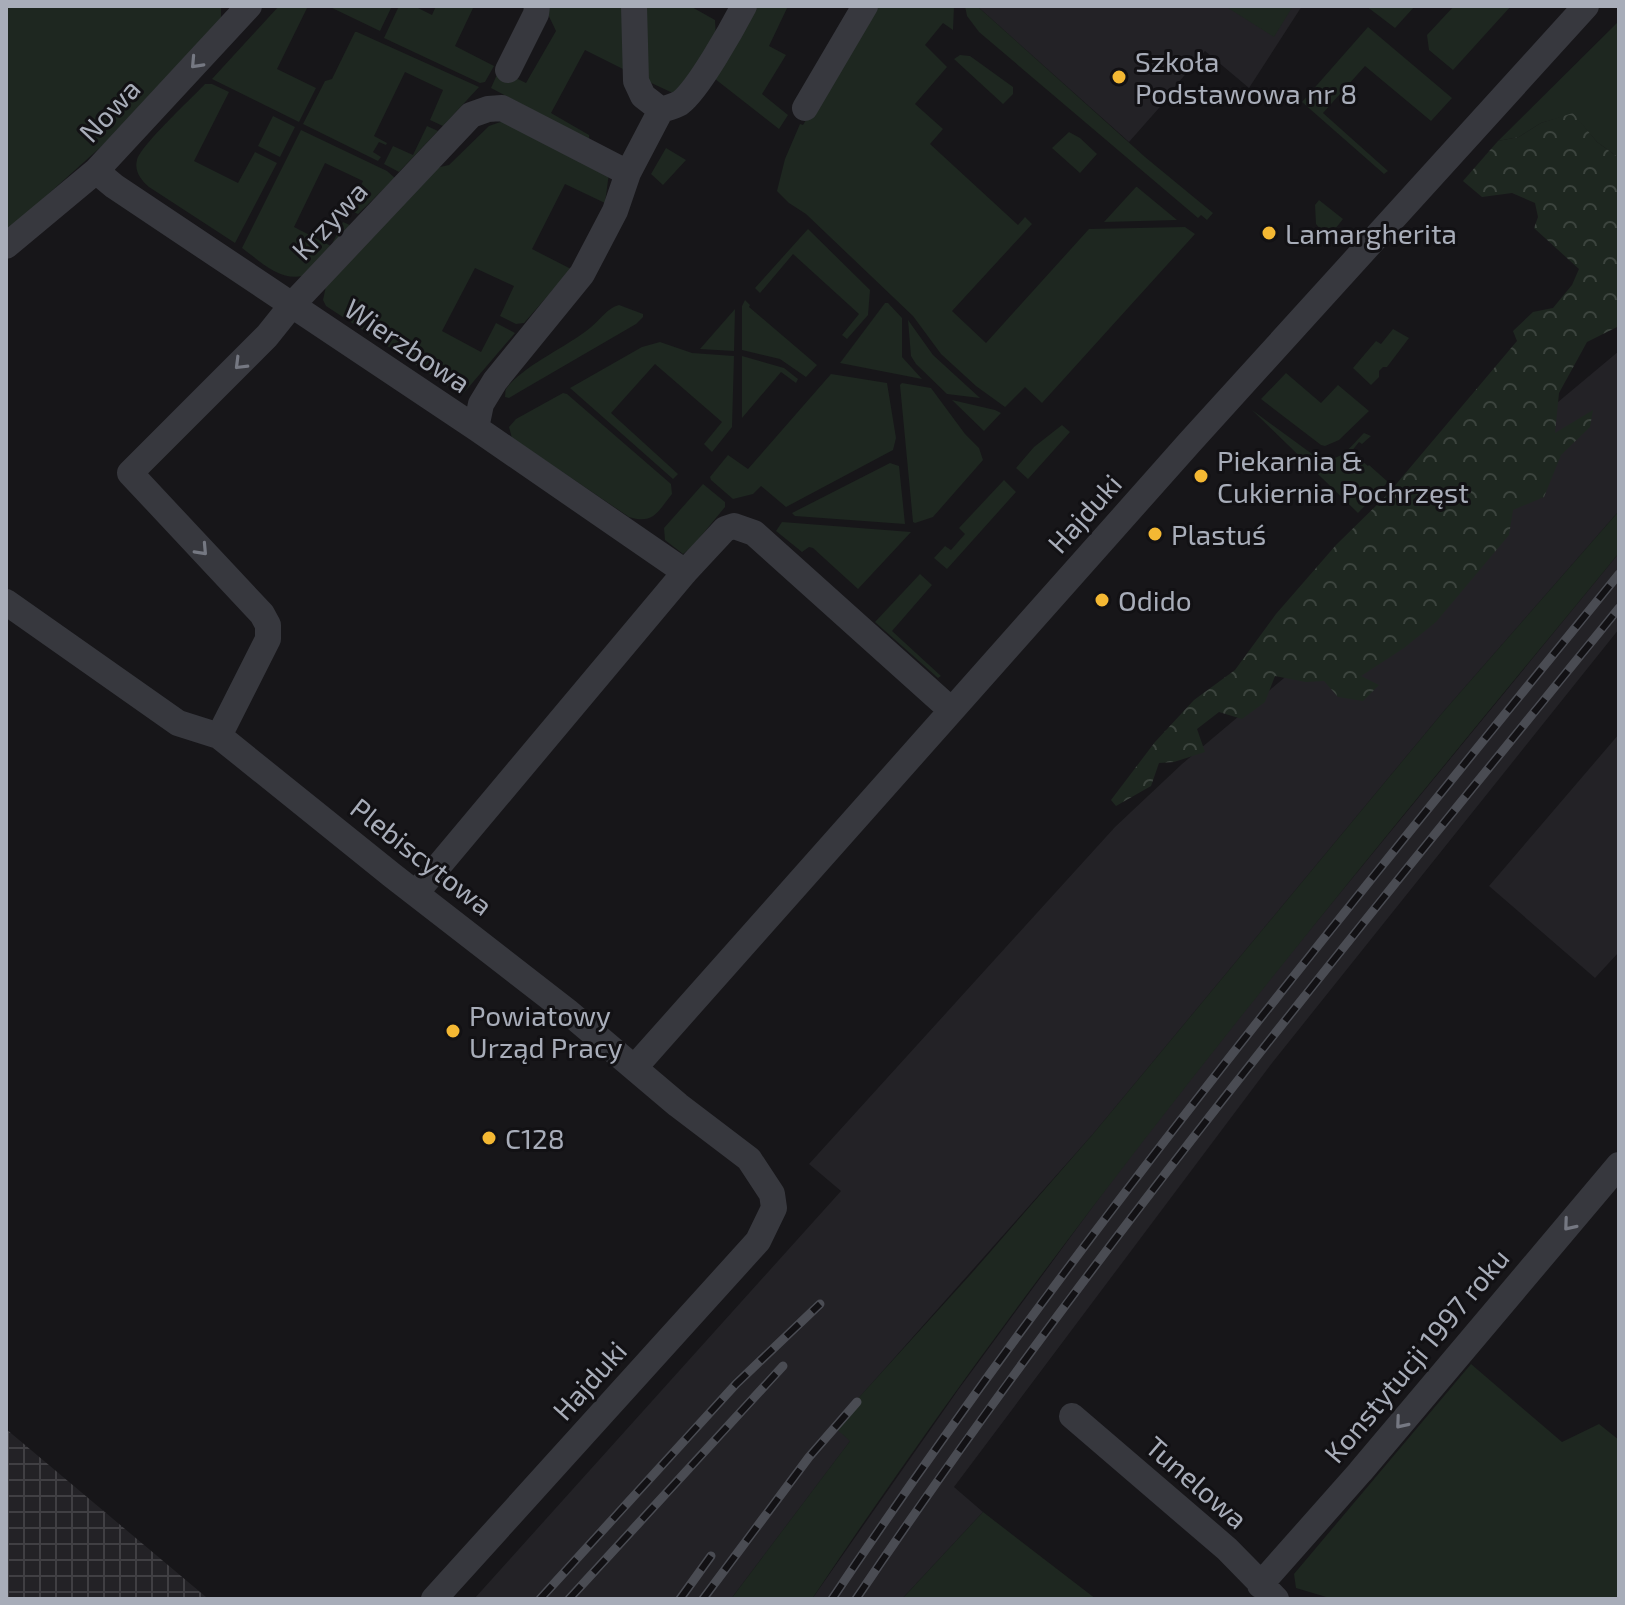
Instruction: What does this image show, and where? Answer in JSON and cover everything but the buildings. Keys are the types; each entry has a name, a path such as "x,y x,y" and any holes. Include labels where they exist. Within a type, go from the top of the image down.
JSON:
{"street":[{"name":"Nowa","path":"6,246 96,171 249,6"},
{"path":"508,70 537,6"},
{"path":"634,6 636,81 643,96 661,110"},
{"path":"476,428 481,404 495,381 582,274 661,110 679,103 690,92 728,36 744,6"},
{"path":"805,108 865,6"},
{"name":"Hajduki","path":"635,1067 950,709 1586,6"},
{"name":"Krzywa","path":"219,736 268,639 268,625 262,614 130,473 267,336 291,306 471,115 502,108 628,173"},
{"name":"Wierzbowa","path":"96,171 685,572"},
{"path":"416,893 685,572 725,529 734,526 754,533 950,709"},
{"name":"Plebiscytowa","path":"6,602 178,723 219,736 749,1159 772,1194"},
{"name":"Konstytucji 1997 roku","path":"1268,1592 1370,1460 1619,1165"},
{"name":"Hajduki","path":"434,1599 758,1241 774,1208 772,1194"},
{"name":"Tunelowa","path":"1072,1416 1227,1549 1268,1592"}],"shaded area":[{"name":"Szkoła Podstawowa nr 8","path":"977,6 1302,6 1249,88 1205,51 1129,142"},
{"path":"1619,351 1619,511 1444,711 1093,1134 834,1426 851,1440 731,1599 474,1599 841,1191 809,1164 1115,827 1182,764 1290,673 1475,481 1558,402"},
{"path":"1619,553 1619,629 1272,1063 954,1487 983,1512 902,1599 812,1599 958,1390 1127,1160 1268,981"},
{"path":"1619,734 1619,952 1595,978 1489,886"},
{"path":"6,1429 206,1597 6,1599"}],"green space":[{"path":"6,6 221,6 221,19 113,136 6,232"},
{"path":"279,6 308,6 277,69 316,88 299,122 212,79"},
{"path":"328,6 392,6 380,31"},
{"path":"399,6 414,6 432,15 436,6 474,6 455,46 494,66 485,82 480,83 384,38"},
{"path":"544,6 627,6 629,72 585,50 551,113 589,135 589,140 491,88 499,70 526,83 556,31"},
{"path":"642,6 690,6 715,20 716,38 677,95 645,80"},
{"path":"754,6 788,6 769,46 786,55 762,94 788,115 779,129 710,75"},
{"path":"875,6 954,6 953,30 943,23 925,45 947,67 915,104 943,129 930,144 1018,225 1025,217 1032,224 952,311 986,343 1089,229 1185,227 1195,234 1042,403 1025,387 1005,407 976,386 941,354 913,316 806,214 777,191 785,159 800,124 803,125"},
{"path":"965,6 977,6 1145,157 1213,213 1207,220 1201,215 1198,218 979,32 967,16"},
{"path":"1225,6 1293,6 1274,37"},
{"path":"1366,6 1415,6 1395,28"},
{"path":"1454,6 1511,6 1453,70 1429,50 1427,35"},
{"path":"1619,21 1619,158 1597,142 1573,114 1541,123 1519,137 1498,141"},
{"path":"1368,27 1452,98 1431,121 1365,66 1323,113 1388,171 1384,174 1302,102"},
{"path":"355,32 479,87 443,126 430,120 443,90 405,72 374,136 387,143 379,142 373,152 381,157 378,161 303,124 325,81 332,79"},
{"path":"960,55 970,56 1013,87 1013,94 1003,104 954,59"},
{"path":"205,84 229,92 194,161 238,183 255,152 277,163 235,243 149,187 136,168 137,160 147,144"},
{"path":"1573,113 1597,142 1619,158 1619,326 1587,342 1559,393 1555,433 1593,410 1590,427 1561,455 1544,497 1513,510 1509,535 1436,622 1404,648 1361,676 1379,685 1363,701 1338,697 1324,681 1306,682 1275,676 1265,702 1242,719 1219,712 1197,729 1205,752 1174,762 1159,763 1151,786 1116,806 1111,800 1155,742 1194,700 1235,670 1276,614 1336,545 1387,495 1517,341 1513,331 1533,312 1553,308 1572,285 1579,269 1534,228 1538,217 1535,203 1512,193 1482,197 1463,181 1498,141 1519,137 1541,123"},
{"path":"273,116 295,127 280,157 258,146"},
{"path":"506,120 609,173 605,203 565,184 532,249 571,269 524,323 516,324 500,316 514,286 475,268 442,331 481,352 496,323 515,333 462,395 326,306 323,300 326,286 431,169 449,165 489,126"},
{"path":"427,126 438,131 399,172 384,164 393,146 413,155"},
{"path":"301,130 387,171 395,178 358,214 349,210 363,181 325,163 294,227 331,246 343,222 352,226 303,276 294,277 270,269 242,248"},
{"path":"1069,132 1097,154 1080,173 1052,148"},
{"path":"666,148 686,160 663,185 651,174"},
{"path":"1137,187 1177,220 1104,222"},
{"path":"1319,200 1343,219 1328,238 1316,224 1315,205"},
{"path":"808,229 870,290 868,315 847,339 842,335 859,314 793,254 760,293 755,288"},
{"path":"745,300 749,307 817,365 806,377 780,359 742,350 742,306"},
{"path":"885,303 902,318 902,357 922,379 840,363"},
{"path":"619,305 643,314 643,317 509,398 505,397 506,388 517,377"},
{"path":"735,309 734,351 700,349"},
{"path":"908,320 933,355 980,398 947,394 916,364 911,356"},
{"path":"1393,329 1409,338 1387,367 1379,371 1379,377 1371,385 1353,368 1376,341 1381,344"},
{"path":"660,342 692,353 734,356 732,427 712,452 704,444 722,422 655,364 611,413 678,474 673,479 570,388 642,347"},
{"path":"742,356 784,368 798,379 796,383 781,372 742,418"},
{"path":"1286,373 1321,403 1338,385 1369,411 1339,440 1321,445 1261,399"},
{"path":"831,374 887,383 896,438 893,450 786,507 761,486 753,494 733,499 711,480 710,477 728,455 748,469"},
{"path":"900,385 931,388 979,448 983,460 933,517 915,523"},
{"path":"563,393 671,484 672,494 655,515 644,519 629,517 512,438 509,427 516,419"},
{"path":"952,400 995,410 1001,413 984,431"},
{"path":"1252,410 1319,459 1333,459 1364,433 1371,436 1362,444 1359,442 1351,452 1388,482 1358,513"},
{"path":"1062,425 1070,432 1028,479 1016,468 1034,447"},
{"path":"890,463 899,466 905,524 795,516 792,513"},
{"path":"1004,480 1016,492 947,569 934,558 945,546 951,550 965,534 959,528"},
{"path":"703,484 725,502 725,507 683,554 665,540 664,528"},
{"path":"1619,511 1619,553 1305,937 1101,1196 905,1463 812,1599 731,1599 850,1441 833,1426 1093,1134 1444,711"},
{"path":"782,522 911,532 858,589 813,548 802,552 776,531"},
{"path":"920,574 932,585 892,631 941,676 938,678 875,622"},
{"path":"1471,1364 1562,1442 1599,1424 1619,1440 1619,1599 1333,1599 1296,1588 1294,1574"},
{"path":"983,1512 1096,1599 902,1599"}],"railway":[{"path":"832,1599 1018,1335 1115,1205 1314,951 1619,574"},
{"path":"856,1599 945,1470 1131,1219 1324,972 1619,608"},
{"path":"540,1599 736,1384 820,1304"},
{"path":"569,1599 783,1366"},
{"path":"703,1599 809,1457 857,1402"},
{"path":"680,1599 711,1556"}],"place":[{"name":"Szkoła Podstawowa nr 8","path":"1119,77"},
{"name":"Lamargherita","path":"1269,233"},
{"name":"Piekarnia & Cukiernia Pochrzęst","path":"1201,476"},
{"name":"Plastuś","path":"1155,534"},
{"name":"Odido","path":"1102,600"},
{"name":"Powiatowy Urząd Pracy","path":"453,1031"},
{"name":"C128","path":"489,1138"}]}
